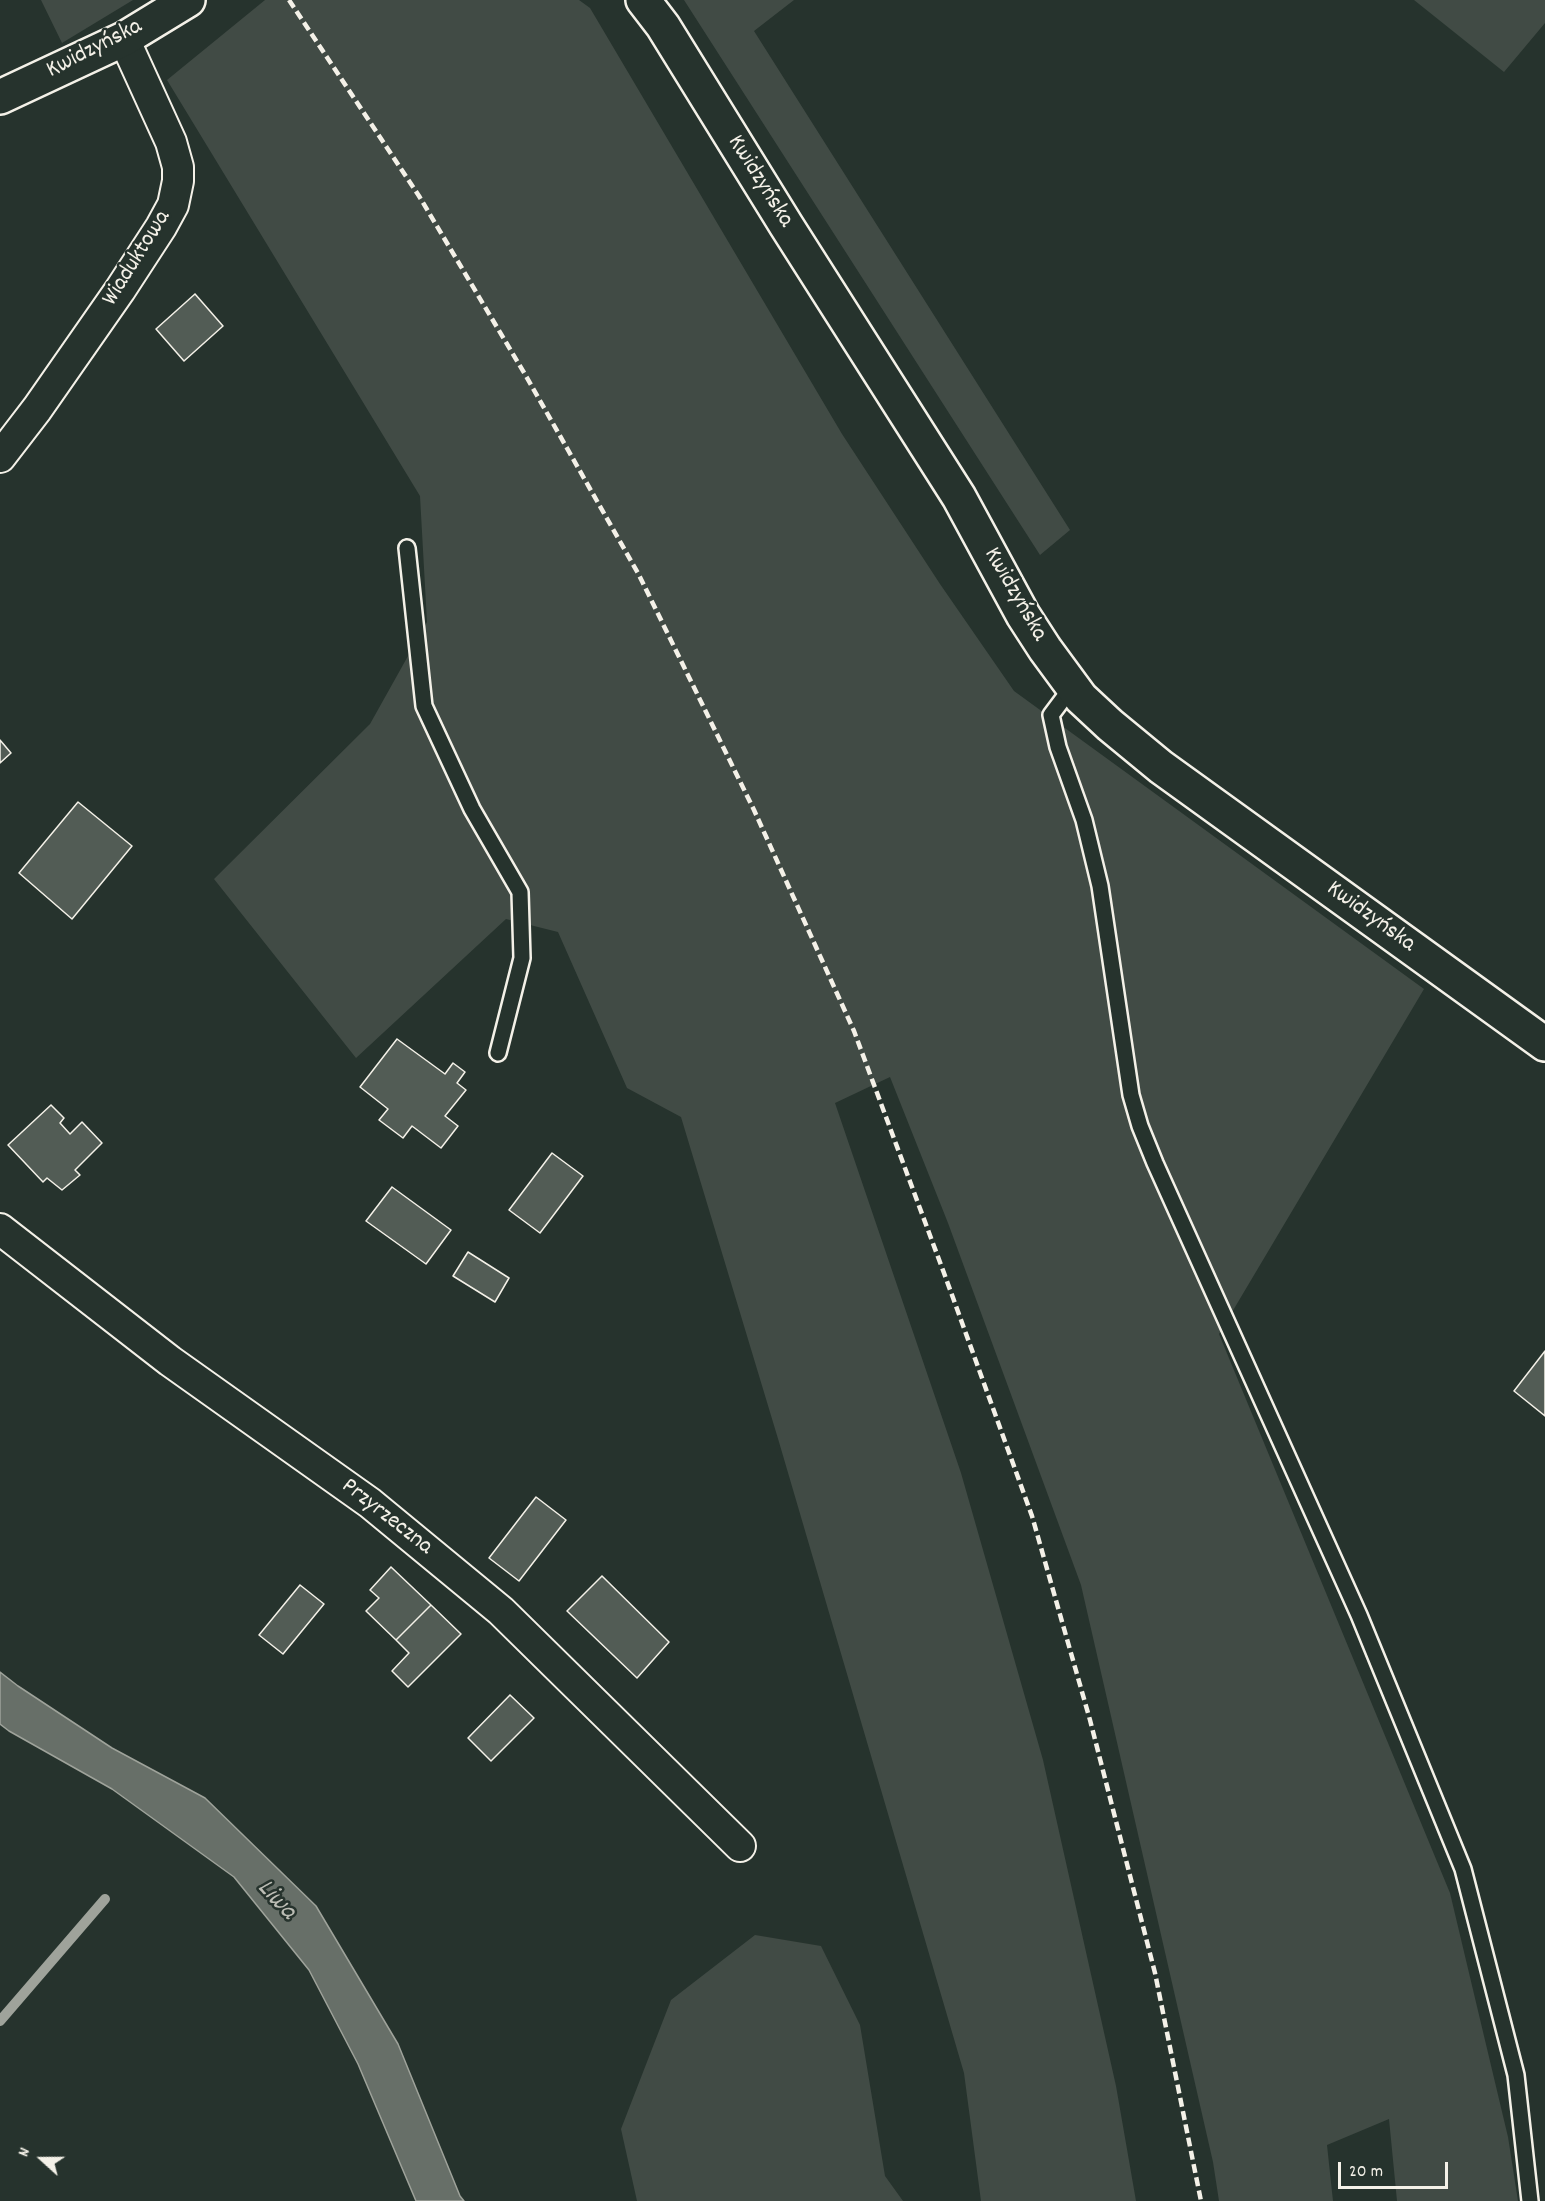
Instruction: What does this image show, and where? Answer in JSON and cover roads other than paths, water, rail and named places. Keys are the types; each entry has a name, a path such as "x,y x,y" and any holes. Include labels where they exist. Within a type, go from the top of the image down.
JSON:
{"street":[{"name":"Kwidzyńska","path":"0,97 124,39 188,0"},
{"name":"Kwidzyńska","path":"643,0 663,26 959,497 1023,615 1072,687 1110,725 1161,767 1545,1044"},
{"name":"Wiaduktowa","path":"0,457 38,409 120,290 173,205 178,181 178,167 171,142 124,39"},
{"name":"Przyrzeczna","path":"0,1229 170,1361 370,1503 501,1611 740,1846"}],"lane":[{"path":"407,548 424,706 472,809 520,892 522,958 498,1053"},
{"path":"1072,687 1051,716 1058,747 1084,820 1100,886 1131,1095 1140,1126 1359,1615 1463,1869 1516,2075 1530,2201"}],"water":[{"name":"Liwa","path":"0,1672 112,1748 205,1798 316,1906 398,2044 464,2201 416,2201 358,2064 309,1970 234,1877 112,1789 0,1724"}],"waterway":[{"path":"0,2021 105,1899"}],"railway":[{"path":"289,0 419,196 526,376 639,575 754,810 854,1031 1032,1516 1090,1720 1155,1973 1201,2201"}]}
